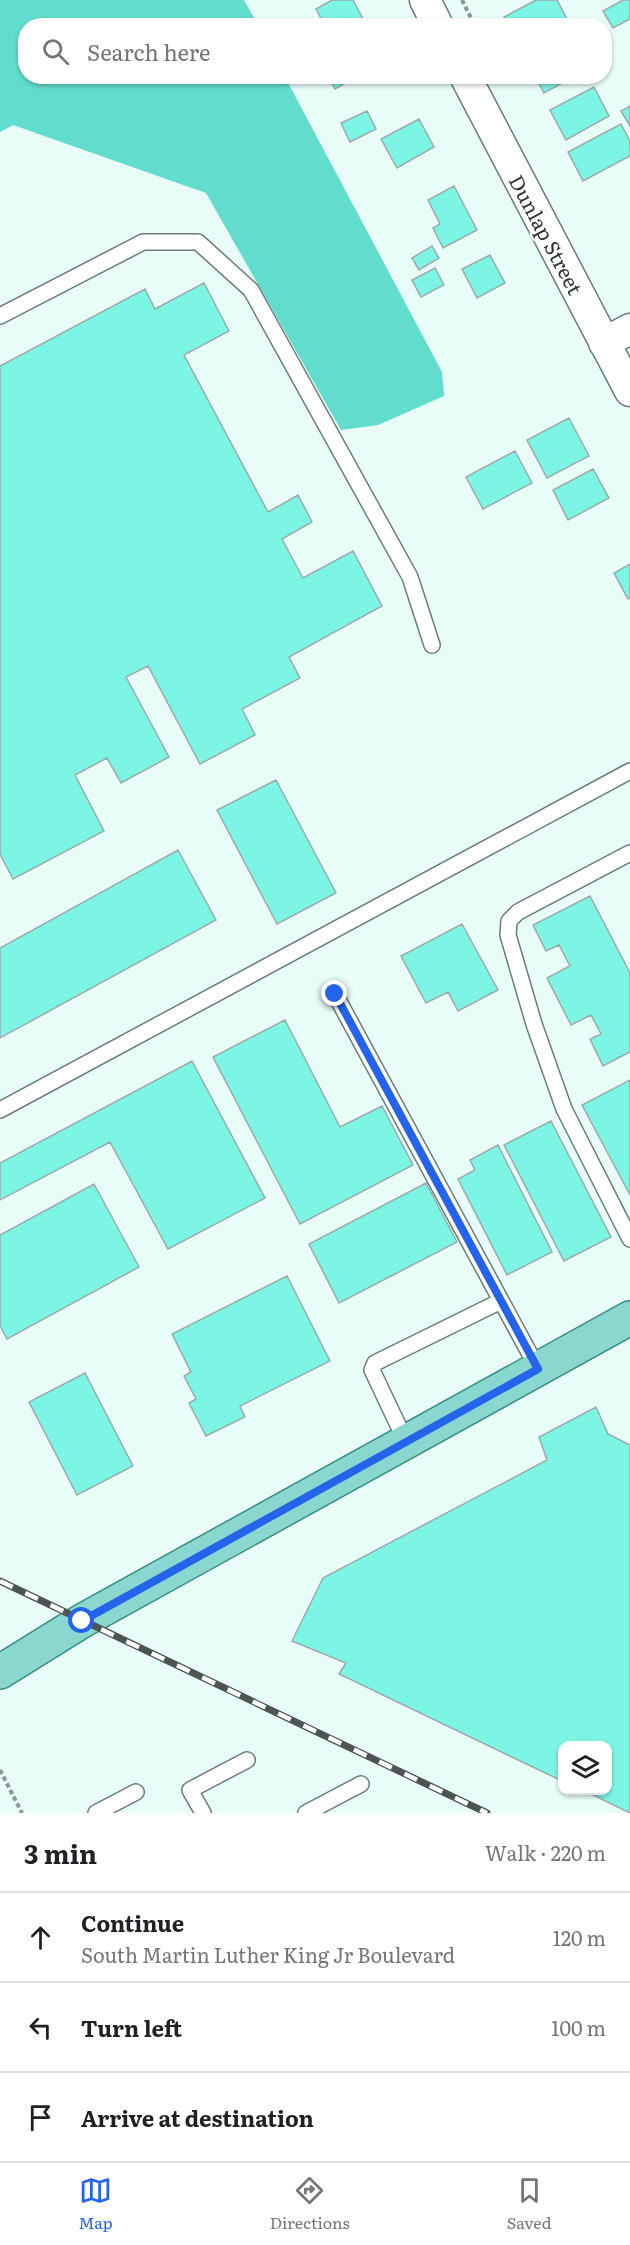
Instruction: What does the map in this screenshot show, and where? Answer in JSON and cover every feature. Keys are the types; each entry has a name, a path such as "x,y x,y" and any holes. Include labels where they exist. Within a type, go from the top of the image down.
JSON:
{"main road":[{"path":"0,1672 82,1621 630,1318"}],"street":[{"path":"425,0 434,18"},
{"name":"Dunlap Street","path":"470,84 617,336 630,391"}],"lane":[{"path":"0,316 143,242 198,242 251,290 410,577 432,645"},
{"path":"0,1110 630,771"},
{"path":"630,853 518,912 509,921 508,935 534,1024 564,1110 630,1239"},
{"path":"335,994 538,1369"},
{"path":"406,1442 372,1370 375,1363 501,1301"},
{"path":"203,1813 190,1790 247,1761"},
{"path":"306,1813 361,1784"},
{"path":"96,1813 136,1792"}],"path":[{"path":"462,0 471,18"},
{"path":"0,1770 22,1813"}],"green space":[{"path":"0,0 244,0 254,18 18,18 18,84 289,84 442,372 444,396 378,425 341,430 206,193 13,125 0,132"}],"building":[{"path":"332,0 353,0 362,18 321,18 316,9"},
{"path":"536,0 557,0 566,18 504,18"},
{"path":"623,0 630,0 630,19 613,28 612,18 607,18 603,11"},
{"path":"332,84 344,84 335,89"},
{"path":"539,84 560,84 544,93"},
{"path":"594,87 609,116 566,140 550,110"},
{"path":"630,106 630,126 621,111"},
{"path":"367,111 376,129 350,142 341,123"},
{"path":"419,119 434,147 397,168 381,139"},
{"path":"621,124 630,141 630,156 583,181 568,152"},
{"path":"454,186 477,230 443,248 433,228 440,224 428,200"},
{"path":"432,246 439,258 419,270 412,258"},
{"path":"490,255 505,283 477,298 462,269"},
{"path":"435,268 444,285 421,297 412,280"},
{"path":"204,283 229,331 184,355 268,512 298,495 312,522 282,539 303,578 353,551 382,606 289,657 300,678 242,709 255,735 200,764 148,666 126,677 169,757 121,783 107,758 75,775 104,831 13,879 0,854 0,366 145,289 155,309"},
{"path":"569,418 589,456 547,478 527,440"},
{"path":"515,451 532,483 483,509 466,477"},
{"path":"593,469 609,498 568,520 553,490"},
{"path":"630,564 630,598 628,599 614,573"},
{"path":"276,780 336,893 277,924 217,810"},
{"path":"178,850 216,920 0,1038 0,948"},
{"path":"590,896 630,973 630,1052 603,1066 590,1039 601,1034 591,1015 571,1025 547,978 570,966 559,945 546,951 533,925"},
{"path":"462,924 498,990 458,1011 448,992 426,1003 401,956"},
{"path":"285,1020 340,1127 382,1106 413,1165 300,1224 213,1057"},
{"path":"192,1061 265,1198 168,1249 110,1142 0,1200 0,1163"},
{"path":"630,1080 630,1195 582,1105"},
{"path":"551,1121 611,1237 564,1261 504,1145"},
{"path":"498,1145 552,1252 507,1275 458,1179 475,1170 470,1160"},
{"path":"426,1183 457,1242 339,1303 309,1244"},
{"path":"94,1184 139,1267 7,1339 0,1326 0,1235"},
{"path":"287,1276 330,1361 240,1406 245,1417 206,1436 189,1403 196,1399 184,1376 191,1372 172,1334"},
{"path":"85,1373 133,1466 77,1495 29,1402"},
{"path":"596,1407 608,1434 630,1445 630,1813 593,1795 612,1795 612,1741 558,1741 558,1779 339,1674 346,1663 292,1641 323,1578 547,1460 539,1437"}],"railway":[{"path":"0,1581 487,1813"}],"route":[{"path":"82,1621 538,1369 335,994"}]}
